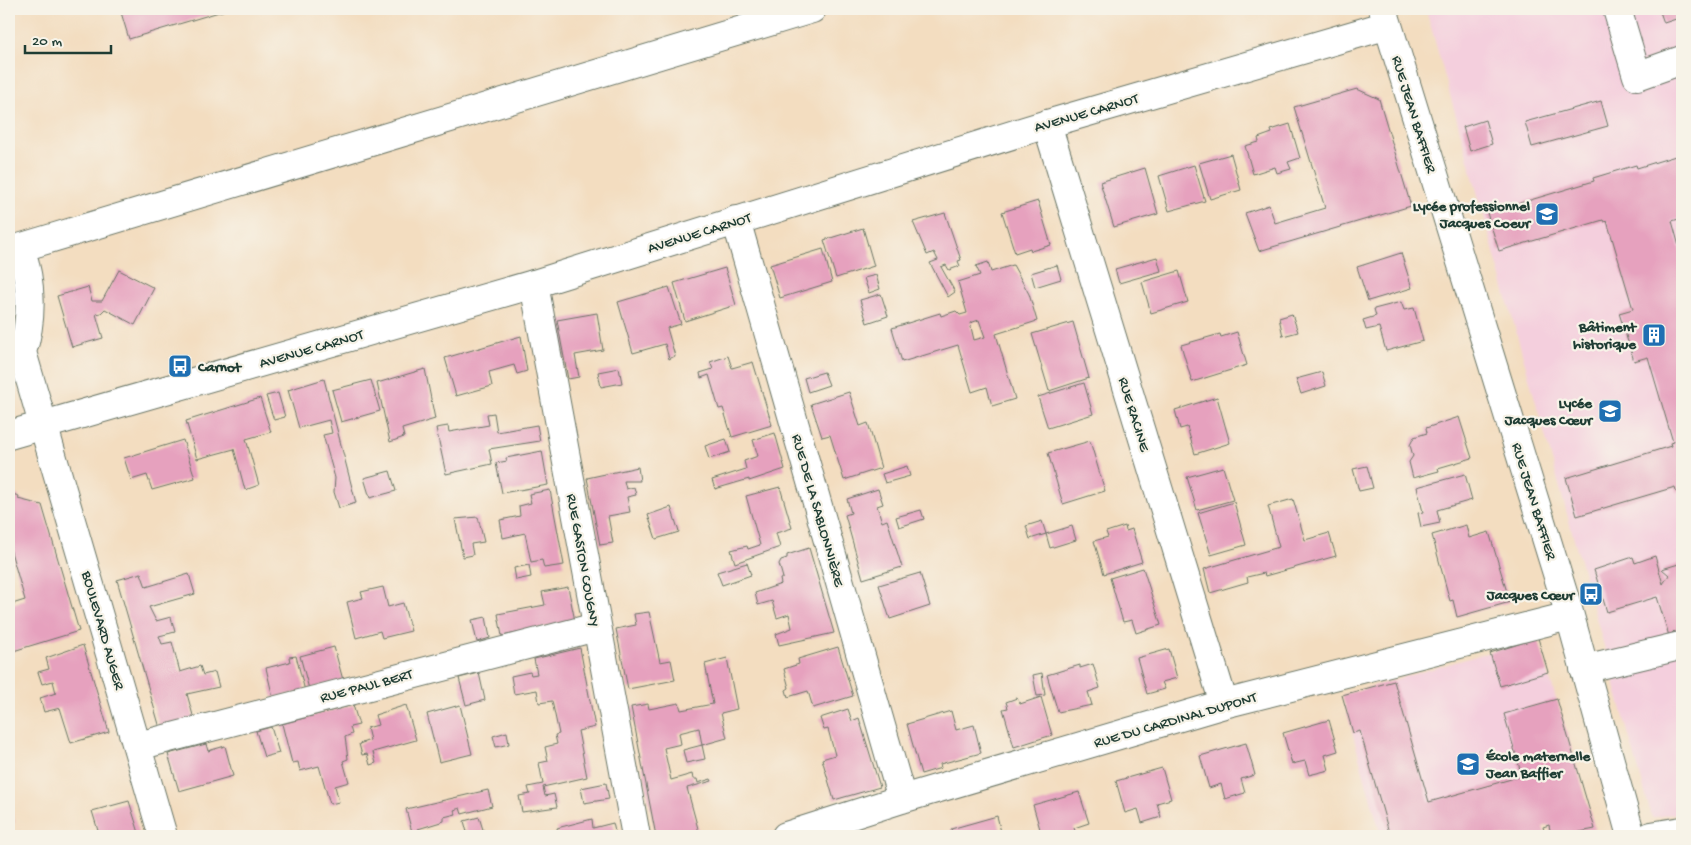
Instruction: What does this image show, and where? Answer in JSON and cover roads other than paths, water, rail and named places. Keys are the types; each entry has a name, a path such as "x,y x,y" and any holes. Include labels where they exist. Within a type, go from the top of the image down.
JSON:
{"street":[{"path":"15,347 29,332 29,288 25,260 14,249 812,9"},
{"path":"1617,9 1637,76 1682,60"},
{"name":"AVENUE CARNOT","path":"9,435 534,284 1385,17"},
{"name":"RUE JEAN BAFFIER","path":"1385,17 1569,616 1631,836"},
{"name":"RUE RACINE","path":"1047,124 1224,704"},
{"name":"RUE DE LA SABLONNIÈRE","path":"736,220 902,799"},
{"name":"RUE GASTON COUGNY","path":"534,284 636,836"},
{"name":"BOULEVARD AUGER","path":"15,347 43,424 163,836"},
{"name":"RUE DU CARDINAL DUPONT","path":"786,836 824,831 902,799 1224,704 1569,616"},
{"name":"RUE PAUL BERT","path":"138,746 596,627"},
{"path":"1584,669 1680,646"},
{"path":"1651,836 1682,831"}],"place":[{"name":"Lycée professionnel Jacques Coeur","path":"1547,214"},
{"name":"Bâtiment historique","path":"1654,335"},
{"name":"Carnot","path":"180,366"},
{"name":"Lycée Jacques Cœur","path":"1610,411"},
{"name":"Jacques Cœur","path":"1591,594"},
{"name":"École maternelle Jean Baffier","path":"1468,764"}]}
